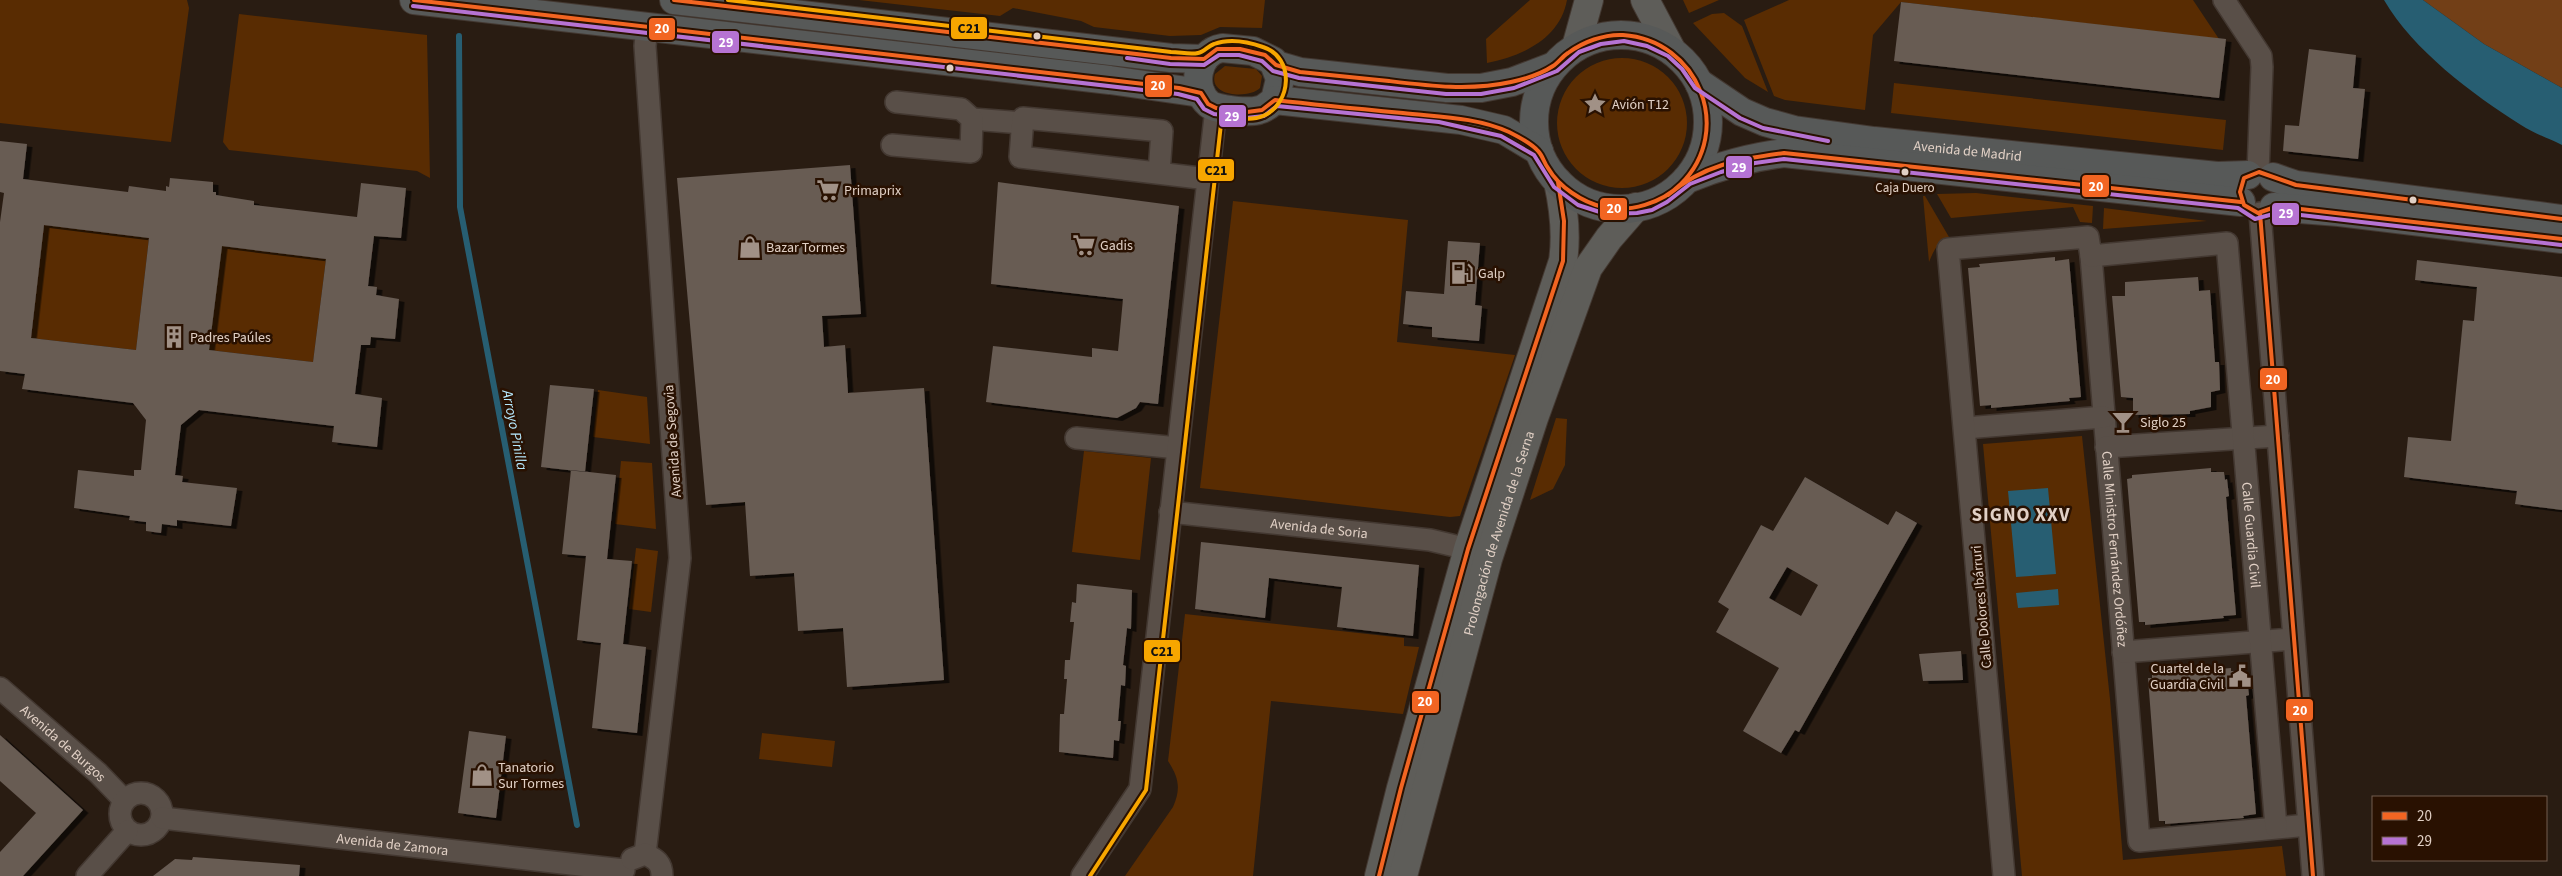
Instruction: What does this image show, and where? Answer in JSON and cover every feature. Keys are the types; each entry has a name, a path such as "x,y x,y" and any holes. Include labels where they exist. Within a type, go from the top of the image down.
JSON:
{"highway":[{"path":"414,0 1120,81 1254,112 1262,110 1275,100 1280,79 1276,65"},
{"path":"674,0 1171,58 1204,59"},
{"path":"1624,35 1649,40 1672,51 1687,65 1699,83 1708,116 1704,149 1687,179 1664,198 1636,207 1608,208 1581,199 1558,182 1538,150 1534,133 1534,115 1544,81 1554,66 1576,47 1599,38 1624,35"},
{"path":"1208,101 1198,78 1204,59 1216,49 1240,49 1265,55 1276,65 1300,72 1447,88 1492,86 1525,78 1554,66"},
{"name":"Avenida de Madrid","path":"1699,83 1746,114 1794,130 1874,141 2217,176 2260,175 2296,185 2562,219"},
{"path":"1275,100 1461,120 1504,130 1538,150"},
{"name":"Avenida de Madrid","path":"1687,179 1720,166 1754,157 1784,153 2258,207 2339,212 2562,239"},
{"path":"2260,175 2280,192 2258,207 2240,187 2260,175"}],"main road":[{"path":"1576,47 1589,0"},
{"path":"1645,0 1672,51"},
{"name":"Prolongación de Avenida de la Serna","path":"1379,876 1401,788 1468,549 1563,261 1565,244 1564,212 1558,182"},
{"name":"Prolongación de Avenida de la Serna","path":"1403,876 1488,559 1534,418 1588,268 1609,238 1636,207"}],"street":[{"path":"2224,0 2261,56 2260,175"},
{"name":"Avenida de Segovia","path":"645,854 680,558 645,46 647,26"},
{"path":"1082,876 1140,789 1208,179 1208,101"},
{"path":"896,102 962,109 972,120 1023,124"},
{"path":"1159,173 1162,131 1023,118 1020,158 1208,179"},
{"path":"892,145 971,152 972,120"},
{"path":"2258,207 2278,436 2292,639 2313,876"},
{"name":"Calle Ministro Fernández Ordóñez","path":"1948,249 2088,237 2139,841 2276,827"},
{"name":"Calle Guardia Civil","path":"2090,256 2227,243 2276,827"},
{"name":"Calle Dolores Ibárruri","path":"1948,249 2004,876"},
{"path":"1965,428 2104,417"},
{"path":"2106,447 2278,436"},
{"path":"1076,438 1178,448"},
{"name":"Avenida de Soria","path":"1170,512 1430,540 1468,549"},
{"path":"2123,652 2292,639"},
{"name":"Avenida de Burgos","path":"0,688 98,773 124,800"},
{"path":"141,793 150,795 158,800 162,809 162,818 157,828 148,835 137,835 127,831 120,822 120,810 124,800 132,795 141,793"},
{"name":"Avenida de Zamora","path":"162,818 625,873"},
{"path":"2276,827 2308,825"},
{"path":"87,876 127,831"},
{"path":"625,873 628,861 636,856 645,854 656,858 662,868 662,876"}],"shaded area":[{"path":"0,0 187,0 189,8 171,142 0,123"},
{"path":"859,0 1265,0 1262,28 1220,27 1201,35 1170,36 1094,27 1081,21 1013,8 1000,16"},
{"path":"1530,0 1567,0 1563,14 1556,25 1538,44 1513,56 1487,63 1486,39"},
{"path":"1683,0 1719,0 1689,13"},
{"path":"1789,0 2193,0 2219,39 1901,2 1873,35 1865,110 1785,100 1774,96 1744,20"},
{"path":"2423,0 2562,0 2562,88 2484,44"},
{"path":"1724,13 1742,26 1768,92 1745,78 1693,23 1712,14"},
{"path":"239,14 427,35 430,178 417,171 229,150 223,142"},
{"path":"1622,58 1635,59 1647,63 1668,77 1682,98 1686,110 1686,136 1682,148 1668,169 1647,183 1635,187 1622,188 1609,187 1597,183 1576,169 1562,148 1558,136 1557,123 1558,110 1562,98 1576,77 1597,63 1609,59"},
{"path":"1225,66 1256,69 1262,76 1260,88 1247,94 1231,94 1223,91 1214,82 1215,74"},
{"path":"1894,83 2226,120 2223,150 1891,113"},
{"path":"1976,193 2093,206 2092,223 2080,222 2073,207 1951,218 1937,194"},
{"path":"1923,196 1925,196 1949,237 1936,247 1929,262"},
{"path":"1233,201 1408,220 1397,342 1515,355 1460,516 1450,517 1200,488"},
{"path":"2104,208 2207,221 2103,229"},
{"path":"44,225 149,238 136,350 31,338"},
{"path":"222,246 326,259 313,362 209,350"},
{"path":"598,390 647,397 650,444 593,437"},
{"path":"1556,418 1567,419 1565,465 1553,489 1530,500"},
{"path":"2082,436 2110,699 2123,860 2282,846 2286,876 2022,876 1983,444"},
{"path":"1084,451 1151,458 1140,560 1072,552"},
{"path":"621,461 652,463 656,529 615,524"},
{"path":"636,548 658,551 651,612 629,609"},
{"path":"1185,614 1404,638 1404,646 1419,647 1403,714 1271,701 1253,876 1125,876 1173,807 1177,795 1177,778 1168,761"},
{"path":"762,733 835,741 832,767 759,759"}],"water":[{"path":"2384,0 2423,0 2484,44 2562,88 2562,145 2526,128 2502,113 2445,70 2411,36"},
{"path":"2048,488 2056,574 2016,577 2008,491"},
{"path":"2058,589 2059,605 2018,608 2016,593"}],"building":[{"path":"1901,2 2226,39 2219,98 1894,61"},
{"path":"2309,49 2356,55 2353,88 2365,89 2358,159 2283,151 2285,125 2299,126"},
{"name":"Padres Paúles","path":"0,141 27,144 23,179 128,192 129,186 166,191 166,186 169,187 170,178 213,182 213,192 216,192 216,195 254,201 254,205 357,217 361,183 406,188 401,238 374,236 368,286 377,287 376,295 399,299 395,339 371,337 370,345 361,345 355,394 382,398 377,447 332,442 334,426 199,410 181,425 175,475 183,476 182,482 237,488 231,526 177,520 177,526 162,524 161,533 146,531 146,522 129,520 130,516 74,508 78,470 134,476 134,470 141,470 146,420 133,403 22,389 25,374 0,371 0,222 4,193 0,192","holes":["44,225 149,238 136,350 31,338","222,246 326,259 313,362 209,350"]},
{"path":"850,165 861,314 822,316 824,347 845,345 848,393 924,388 944,680 847,687 843,628 798,631 794,573 750,576 745,502 706,505 677,178"},
{"path":"998,182 1179,206 1158,404 1140,402 1136,408 1117,418 986,402 993,346 1092,357 1092,348 1118,351 1123,299 991,284"},
{"name":"Galp","path":"1448,241 1480,243 1475,305 1482,306 1479,341 1432,337 1432,327 1403,324 1406,291 1444,294"},
{"path":"2055,257 2055,261 2069,259 2081,397 2069,398 2070,401 1991,408 1991,405 1980,406 1968,268 1980,267 1979,264"},
{"path":"2417,260 2562,277 2562,510 2515,504 2517,491 2404,477 2408,437 2451,441 2463,320 2474,321 2477,287 2415,280"},
{"path":"2198,277 2199,291 2210,290 2215,362 2219,362 2220,390 2211,392 2211,407 2190,411 2190,414 2133,415 2133,398 2121,397 2112,296 2125,296 2125,282"},
{"path":"550,385 594,389 585,472 541,467"},
{"path":"2211,468 2211,472 2224,472 2225,480 2227,479 2229,496 2226,497 2236,615 2223,616 2224,618 2145,625 2145,622 2139,622 2127,479 2132,478 2132,475"},
{"path":"571,470 616,475 607,559 632,561 623,644 646,647 637,733 592,728 601,643 577,640 586,556 562,554"},
{"path":"1805,477 1888,525 1896,511 1917,523 1799,732 1795,730 1781,753 1743,731 1779,668 1716,632 1729,609 1718,602 1761,525 1773,531","holes":["1787,567 1818,585 1801,616 1769,598"]},
{"path":"1201,542 1419,565 1413,636 1337,627 1342,587 1269,578 1265,618 1195,609"},
{"path":"1077,584 1132,590 1131,629 1127,628 1123,665 1126,666 1125,686 1121,685 1118,721 1121,721 1119,741 1114,740 1113,758 1059,752 1060,714 1064,714 1067,679 1064,679 1065,660 1070,660 1074,622 1070,622 1072,602 1076,603"},
{"path":"1961,651 1963,680 1923,681 1919,654"},
{"path":"2231,668 2231,671 2244,671 2245,679 2247,679 2249,695 2246,696 2256,814 2243,816 2244,818 2165,824 2165,821 2159,821 2148,678 2152,678 2152,675"},
{"name":"Tanatorio Sur Tormes","path":"469,731 506,736 496,818 458,813"},
{"path":"0,735 83,810 23,876 0,876 0,852 36,813 0,781"},
{"path":"193,857 300,865 299,876 153,876 175,859 192,860"}],"waterway":[{"name":"Arroyo Pinilla","path":"459,36 460,207 577,825"}],"transit line":[{"name":"20","path":"414,0 1179,88 1201,93 1208,104 1216,108 1247,112 1262,110 1275,100 1470,120 1496,127 1525,140 1540,153 1553,175 1572,193 1595,205 1613,209 1645,205 1673,191 1681,184 1697,162 1705,139 1706,114 1700,91 1689,70 1671,53 1649,41 1623,35 1601,37 1580,45 1555,65 1527,78 1496,85 1450,87 1300,72 1276,65 1265,55 1240,49 1217,49 1204,59 1171,58 674,0"},
{"name":"C21","path":"728,0 1188,54 1195,54 1220,42 1239,41 1263,47 1273,52 1281,60 1285,70 1286,81 1280,102 1273,110 1253,119 1222,115 1146,790 1090,876"},
{"name":"29","path":"413,6 1178,94 1197,99 1204,109 1214,114 1246,118 1264,116 1277,106 1439,122 1501,136 1534,155 1554,187 1578,205 1606,214 1637,213 1652,210 1667,202 1690,184 1721,172 1755,163 1784,159 2238,208 2255,219 2277,213 2292,214 2561,245"},
{"name":"29","path":"1127,58 1170,64 1204,65 1219,55 1239,55 1262,61 1273,71 1299,78 1446,94 1481,94 1514,88 1557,71 1579,52 1601,44 1624,41 1647,46 1668,56 1682,69 1695,88 1740,118 1763,128 1828,141"},
{"name":"20","path":"1668,195 1681,185 1708,170 1737,161 1784,153 2241,202"},
{"name":"20","path":"2562,219 2296,185 2259,172 2244,178 2240,192 2244,205 2258,213 2275,207 2292,208 2562,239"},
{"name":"20","path":"1379,876 1401,788 1468,549 1563,261 1564,221 1558,182"},
{"name":"20","path":"2260,213 2313,876"}],"place":[{"name":"Avión T12","path":"1595,104"},
{"name":"Caja Duero","path":"1905,172"},
{"name":"Primaprix","path":"828,190"},
{"name":"Gadis","path":"1084,245"},
{"name":"Bazar Tormes","path":"750,247"},
{"name":"Galp","path":"1462,273"},
{"name":"Padres Paúles","path":"174,337"},
{"name":"Siglo 25","path":"2123,422"},
{"name":"Cuartel de la Guardia Civil","path":"2240,676"},
{"name":"Tanatorio Sur Tormes","path":"482,775"}],"district":[{"name":"SIGNO XXV","path":"2021,514"}]}
